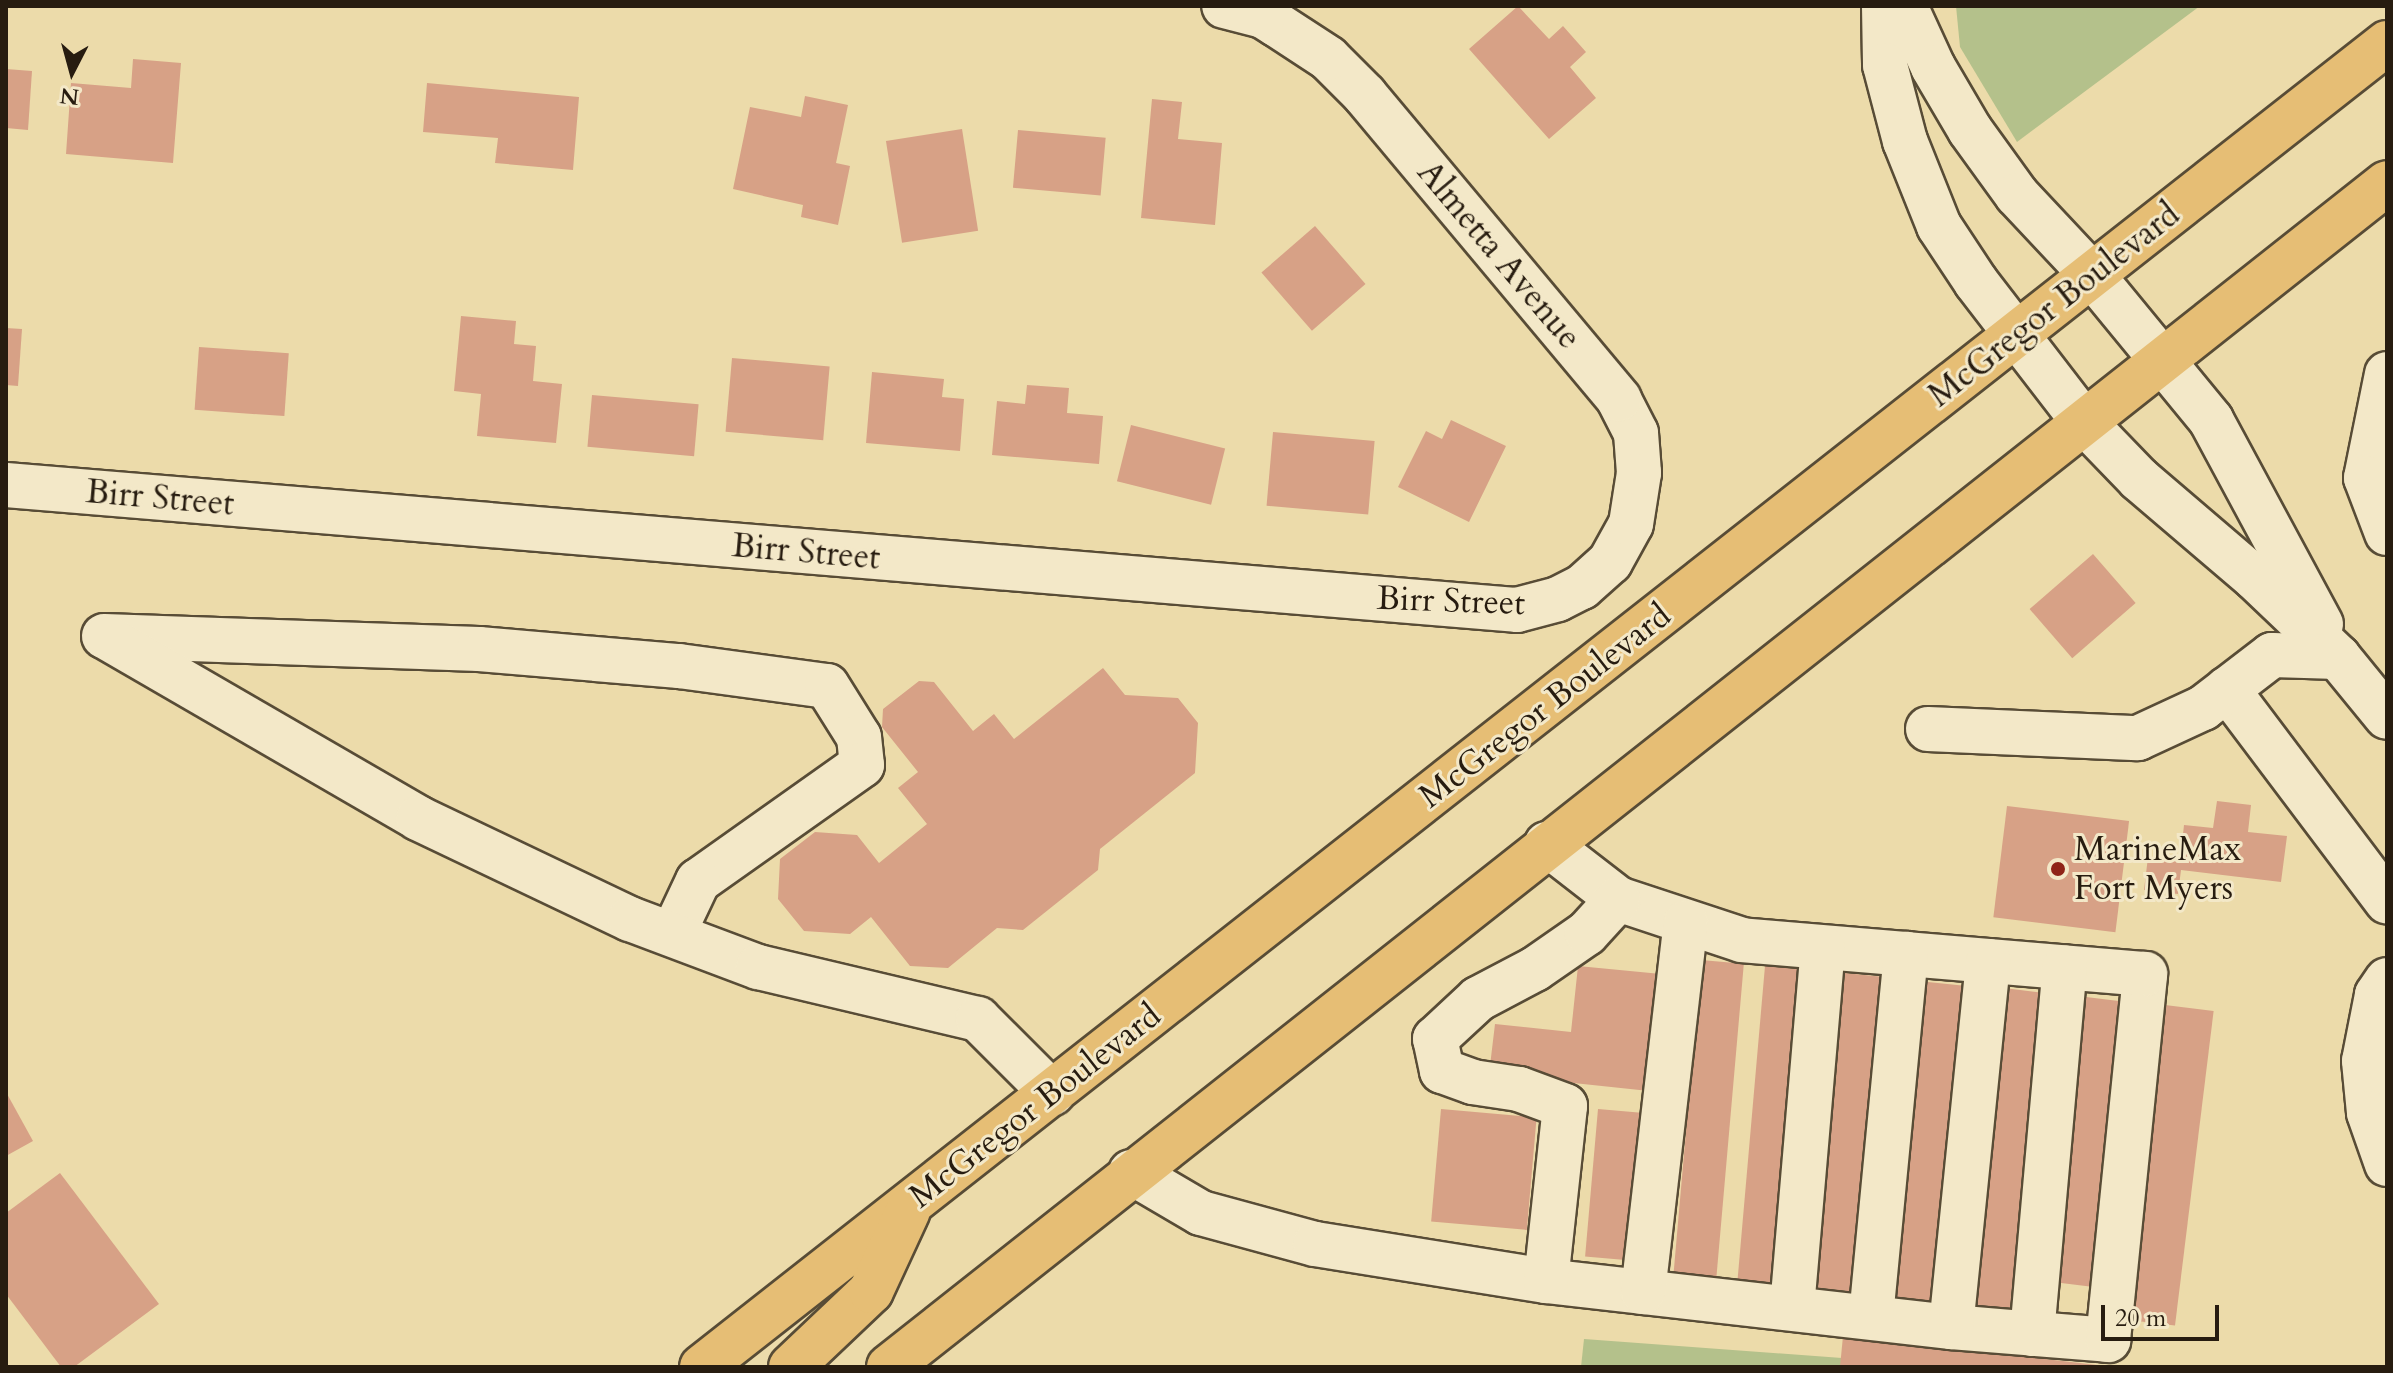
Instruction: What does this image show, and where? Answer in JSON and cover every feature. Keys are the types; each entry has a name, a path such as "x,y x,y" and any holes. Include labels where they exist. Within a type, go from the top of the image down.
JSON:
{"main road":[{"name":"McGregor Boulevard","path":"702,1367 2387,43"},
{"path":"889,1367 1131,1172 2387,183"},
{"path":"791,1367 871,1291 913,1201"}],"street":[{"name":"Almetta Avenue","path":"1224,6 1263,16 1277,15 1328,58 1365,95 1619,399 1636,433 1639,473 1631,524 1610,562 1597,574"},
{"path":"1884,6 1885,65 1905,141 1922,184 1939,226 2016,335 2083,421 2139,479 2255,578 2338,657 2387,717"},
{"path":"1905,6 1933,67 1970,130 2017,195 2092,275 2211,420 2338,657"},
{"path":"2387,374 2366,478 2387,533"},
{"name":"Birr Street","path":"6,485 1517,610 1558,599 1582,587 1597,574"},
{"path":"673,934 698,881 862,765 859,737 827,686 679,666 479,649 104,636 418,818 630,919 758,967 978,1019 1052,1093"},
{"path":"1928,729 2138,738 2203,708 2272,655 2338,657"},
{"path":"2227,689 2387,901"},
{"path":"1131,1172 1201,1213 1315,1244 1546,1281 1951,1327 2108,1340 2145,974 1742,940 1618,899 1547,844"},
{"path":"1546,1281 1565,1106 1519,1089 1473,1082 1442,1071 1435,1039 1478,999 1535,969 1587,933 1618,899"},
{"path":"1643,1292 1686,922"},
{"path":"1792,1308 1823,948"},
{"path":"1871,1317 1906,954"},
{"path":"1951,1327 1988,961"},
{"path":"2032,1334 2065,967"},
{"path":"2387,980 2377,995 2364,1061 2369,1113 2387,1164"}],"green space":[{"path":"1956,6 2200,6 2017,142 1960,47"},
{"path":"1584,1339 1963,1367 1581,1367"}],"building":[{"path":"1518,6 1549,39 1563,26 1586,52 1570,67 1596,98 1549,139 1469,49"},
{"path":"133,59 181,63 173,163 66,154 71,83 131,88"},
{"path":"6,69 32,71 28,130 6,128"},
{"path":"427,83 579,97 573,170 495,163 498,138 423,132"},
{"path":"805,96 848,105 836,163 850,166 838,225 801,217 803,205 733,189 750,107 801,117"},
{"path":"1152,99 1182,102 1178,139 1222,143 1215,225 1141,218"},
{"path":"962,129 978,231 902,243 886,141"},
{"path":"1018,130 1106,138 1101,195 1013,188"},
{"path":"1315,226 1366,284 1312,331 1261,273"},
{"path":"461,316 516,321 514,344 536,346 533,381 562,384 556,443 477,436 481,394 454,391"},
{"path":"6,328 22,329 18,386 6,385"},
{"path":"199,347 289,353 284,416 195,410"},
{"path":"732,358 830,367 823,440 726,432"},
{"path":"872,372 944,379 942,397 964,399 960,451 866,443"},
{"path":"1027,385 1069,388 1067,413 1103,416 1099,464 992,455 997,401 1025,404"},
{"path":"592,395 699,404 694,456 587,447"},
{"path":"1451,420 1506,446 1469,522 1398,487 1426,431 1442,439"},
{"path":"1131,425 1225,448 1211,505 1117,481"},
{"path":"1273,432 1375,441 1368,515 1267,506"},
{"path":"2093,554 2136,603 2072,658 2030,609"},
{"path":"1103,668 1125,695 1178,698 1198,723 1195,773 1100,849 1098,870 1023,930 997,928 948,968 910,966 871,917 850,934 804,931 778,899 780,859 815,832 857,835 879,863 927,824 898,788 918,772 882,727 883,709 919,681 934,682 973,731 994,714 1014,739"},
{"path":"2217,801 2251,805 2248,832 2287,836 2281,882 2181,870 2178,894 2144,890 2148,857 2180,861 2184,825 2213,828"},
{"path":"2007,806 2129,821 2115,932 1993,917"},
{"path":"1701,960 1744,964 1716,1277 1674,1273"},
{"path":"1578,966 1661,974 1649,1091 1489,1074 1495,1024 1571,1032"},
{"path":"1765,966 1808,970 1780,1284 1738,1280"},
{"path":"1845,973 1894,978 1861,1292 1812,1287"},
{"path":"1918,981 1967,986 1933,1302 1885,1297"},
{"path":"2004,988 2053,994 2014,1311 1965,1305"},
{"path":"2078,996 2127,1002 2092,1287 2043,1281"},
{"path":"2165,1005 2214,1011 2175,1326 2126,1320"},
{"path":"6,1092 33,1141 6,1156"},
{"path":"1441,1109 1537,1117 1527,1230 1431,1222"},
{"path":"1598,1109 1647,1113 1634,1261 1585,1256"},
{"path":"60,1173 159,1304 74,1367 61,1367 6,1294 6,1213"},
{"path":"1843,1336 2097,1365 2097,1367 1840,1367"}],"place":[{"name":"MarineMax Fort Myers","path":"2058,869"}]}
